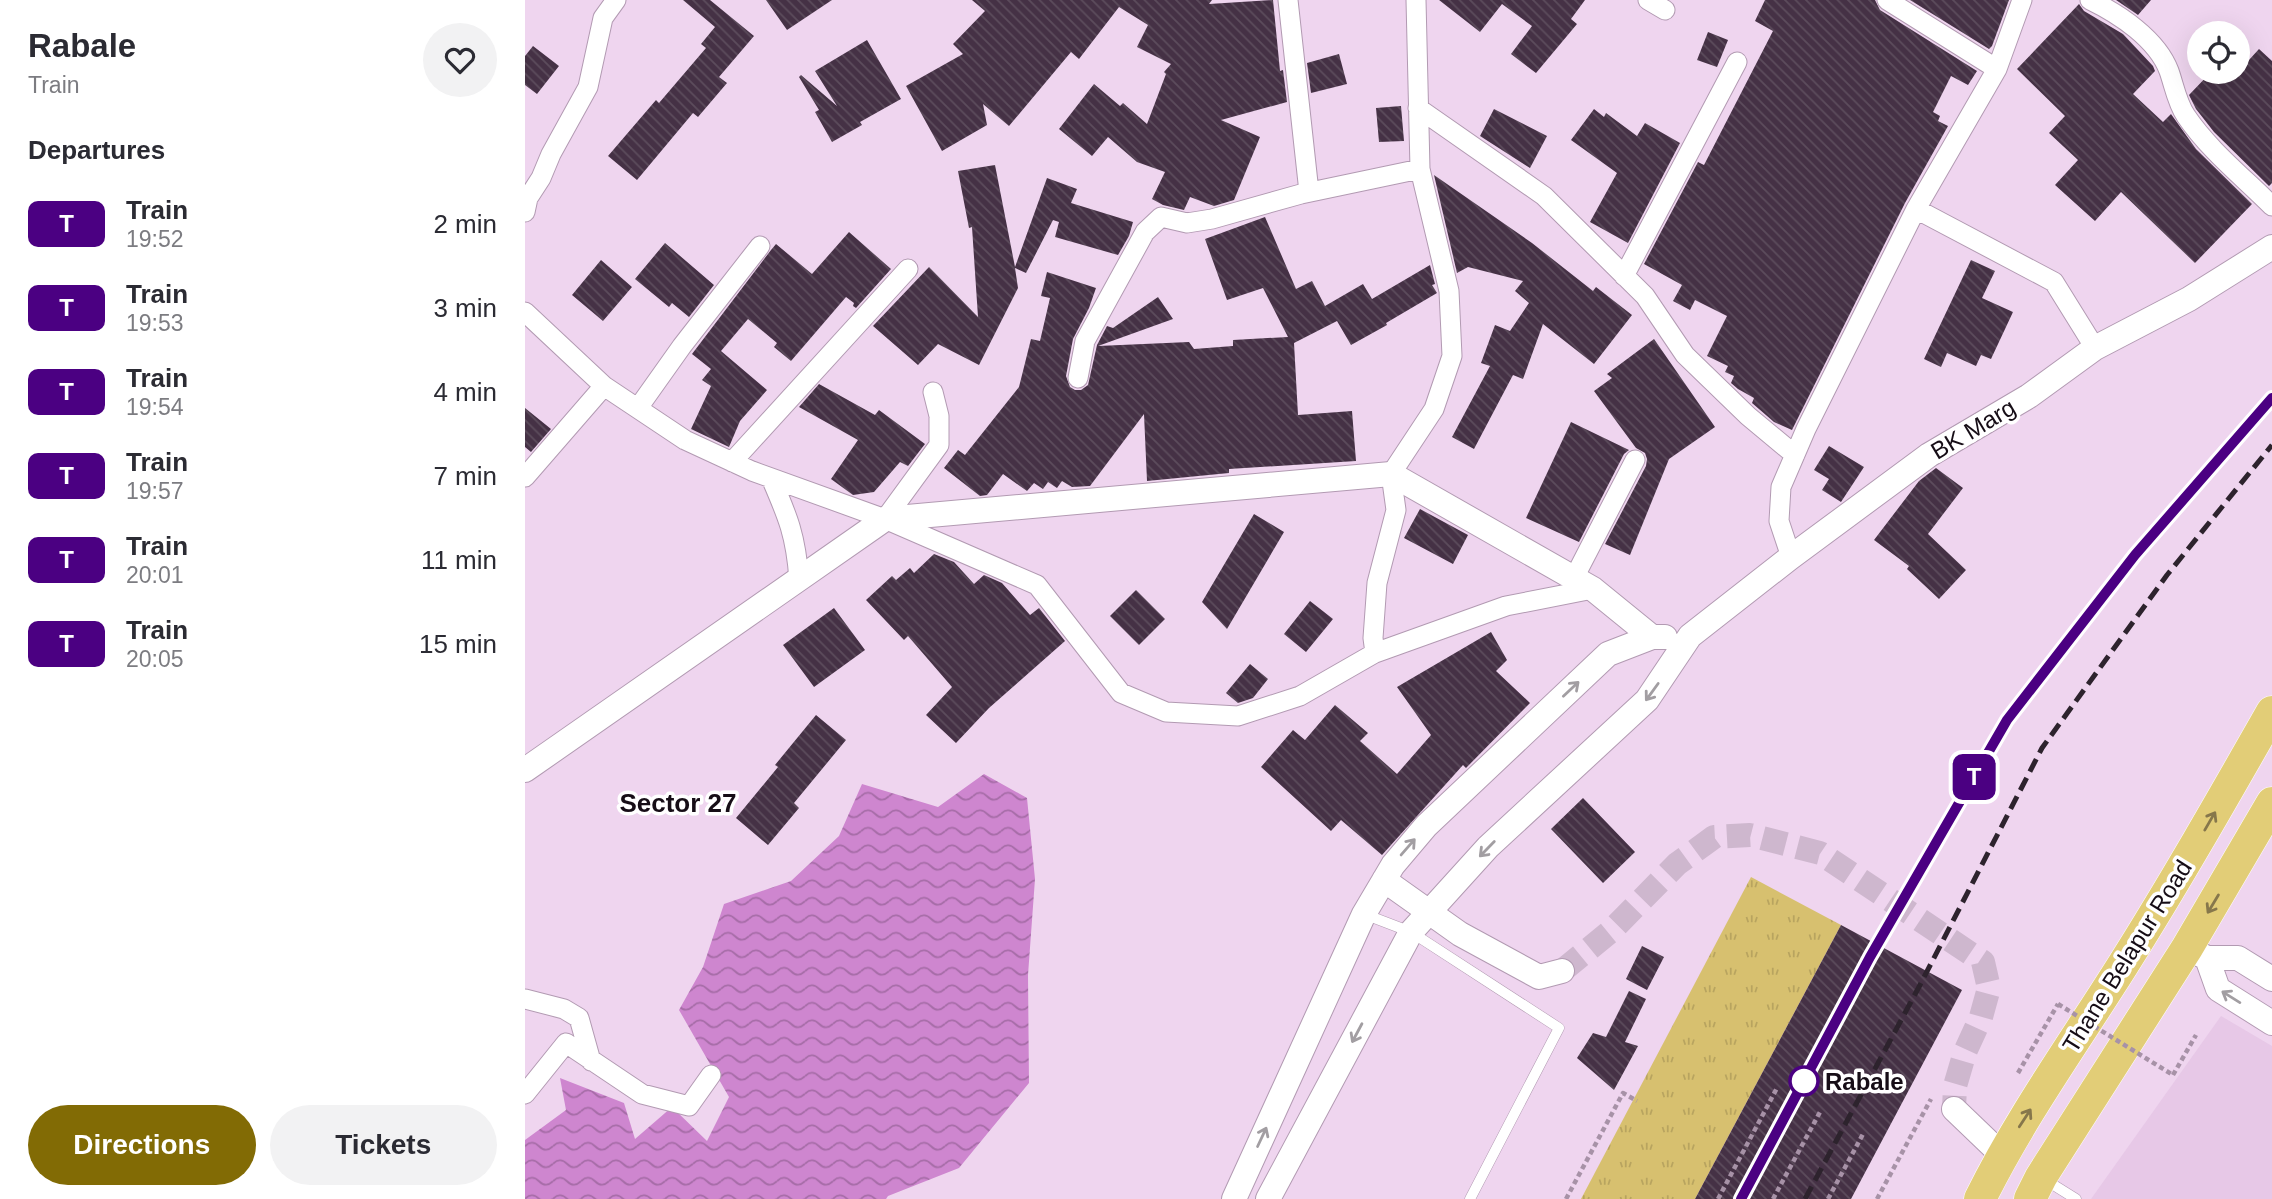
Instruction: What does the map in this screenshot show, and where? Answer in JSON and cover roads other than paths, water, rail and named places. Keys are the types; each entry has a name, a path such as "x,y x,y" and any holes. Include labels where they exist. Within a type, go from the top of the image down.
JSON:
{"main road":[{"name":"Thane Belapur Road","path":"1980,1199 2001,1155 2123,965 2272,712"},
{"name":"Thane Belapur Road","path":"2036,1191 2197,953 2272,803"}],"street":[{"path":"525,212 528,198 587,87 603,18 616,0"},
{"path":"1288,0 1309,192"},
{"path":"1375,653 1373,638 1377,583 1396,510 1391,474 1434,409 1452,356 1449,291 1420,169 1416,0"},
{"path":"1887,0 1997,69"},
{"path":"1791,557 1779,521 1781,487 1916,209 1997,69 2022,0"},
{"path":"2090,0 2144,36 2157,50 2168,68 2184,113 2199,134 2272,206"},
{"path":"1624,276 1737,62"},
{"path":"1418,108 1544,196 1644,296 1685,355 1748,416 1795,455"},
{"path":"1078,378 1085,341 1145,232 1161,217 1187,223 1212,219 1309,192 1420,169"},
{"path":"1916,209 2054,282 2095,348"},
{"path":"638,408 681,346 760,246"},
{"name":"BK Marg","path":"1268,1199 1411,932 1488,847 1647,700 1690,636 1929,455 2029,396 2095,348 2189,299 2272,247"},
{"path":"732,462 908,269"},
{"path":"525,312 604,386 685,440 771,478 885,519 1037,585 1121,693 1166,712 1238,716 1300,696 1375,653 1506,606 1584,583"},
{"path":"525,477 604,386"},
{"path":"525,770 885,519 939,445 939,416 933,392"},
{"path":"1584,583 1635,460"},
{"path":"885,519 1391,474 1584,583 1652,638"},
{"path":"771,478 791,524 797,550 799,580"},
{"path":"1234,1199 1364,914 1392,865 1426,826 1608,654 1652,638 1690,636"},
{"path":"1384,880 1460,934 1539,977 1562,971"},
{"path":"2197,953 2238,958 2272,979"},
{"path":"2197,953 2218,989 2272,1023"},
{"path":"525,999 563,1009 579,1018 591,1061"},
{"path":"525,1094 566,1043 642,1094 689,1106 711,1075"},
{"path":"1954,1109 2001,1155"}],"lane":[{"path":"1364,914 1411,932 1559,1028 1470,1199"},
{"path":"2036,1191 2076,1199"}],"water":[{"path":"984,774 1027,798 1035,879 1028,975 1029,1083 959,1168 886,1199 525,1199 525,1140 566,1110 560,1078 624,1103 635,1139 672,1107 707,1141 729,1097 679,1010 703,967 724,904 791,881 839,836 862,784 938,807"}],"tunnel":[{"path":"1562,971 1611,931 1677,864 1714,837 1750,835 1820,853 1983,962 1989,988 1955,1086 1954,1109"}],"railway":[{"path":"1741,1199 1870,957 2007,720 2135,555 2272,397"},
{"path":"1805,1199 1920,985 2042,748 2167,575 2272,445"}],"train":[{"name":"T","path":"1741,1199 1870,957 2007,720 2135,555 2272,398"}],"place":[{"name":"Rabale","path":"1804,1081"}],"district":[{"name":"Sector 27","path":"678,803"}]}
